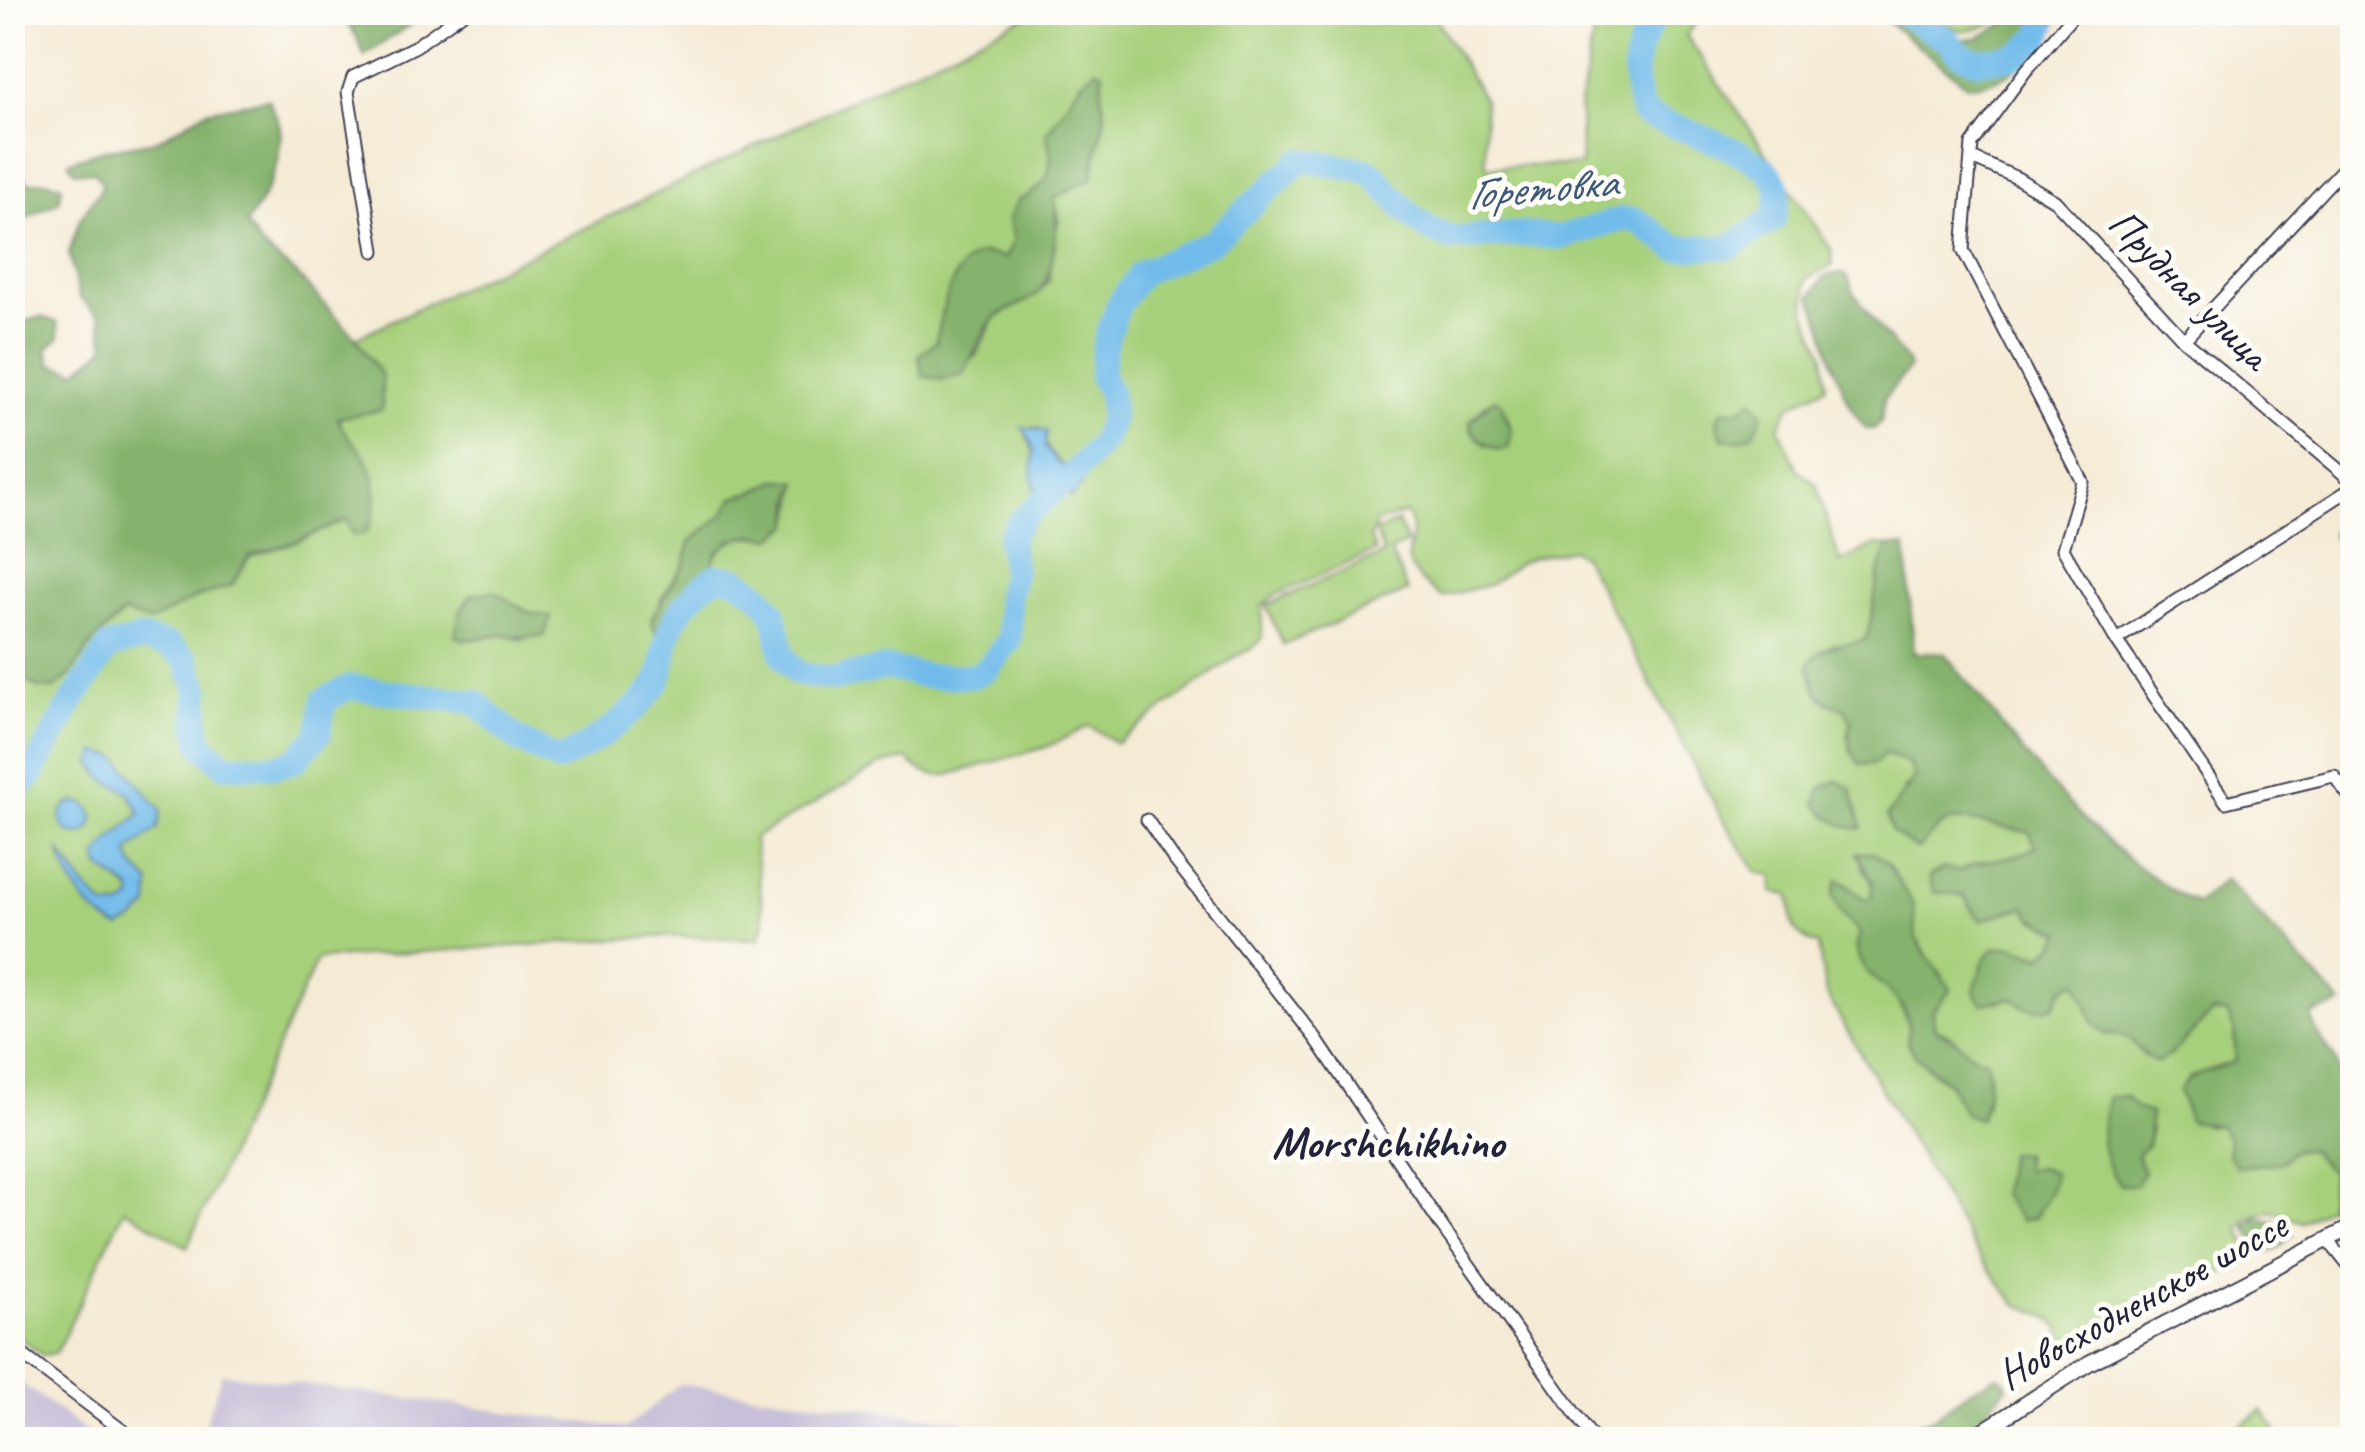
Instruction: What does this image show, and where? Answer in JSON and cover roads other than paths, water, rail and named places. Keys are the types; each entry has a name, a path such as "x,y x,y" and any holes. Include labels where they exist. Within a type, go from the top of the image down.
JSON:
{"street":[{"path":"374,251 348,92 352,77 416,46 464,12"},
{"path":"2076,12 2024,73 1972,144 1964,250 2084,482 2063,549 2116,640 2226,802 2334,776 2352,800"},
{"name":"Прудная улица","path":"1972,158 2029,184 2055,201 2184,340 2352,485"},
{"path":"2184,340 2352,159"},
{"path":"2116,640 2352,485"},
{"path":"1147,820 1316,1039 1594,1440"},
{"name":"Новосходненское шоссе","path":"1975,1438 2090,1362 2352,1227"},
{"path":"2328,1239 2352,1270"},
{"path":"12,1346 135,1440"}],"water":[{"path":"1022,427 1047,431 1045,447 1061,466 1076,471 1082,486 1071,497 1065,491 1022,523 1036,496 1033,448"},
{"path":"2352,512 2352,567 2337,558 2338,545 2332,534 2339,520"},
{"path":"96,752 117,757 161,810 158,828 129,851 132,864 150,882 149,906 119,928 97,914 80,896 59,850 85,887 105,907 120,907 132,899 131,889 101,868 97,856 141,813 128,792 103,779 92,763"},
{"path":"77,802 88,807 93,818 88,829 77,834 66,829 61,818 66,807"}],"waterway":[{"name":"Горетовка","path":"12,792 30,777 75,697 109,647 141,639 170,646 187,661 198,691 197,724 202,745 224,765 274,766 295,761 319,734 324,700 350,687 475,702 517,739 558,760 612,728 649,694 659,679 669,633 678,614 716,576 737,579 759,594 774,613 783,656 798,674 833,679 887,668 927,676 974,676 987,669 1010,639 1008,595 1014,571 1009,539 1021,520 1103,441 1112,417 1110,393 1101,377 1105,343 1118,306 1141,273 1211,242 1301,160 1370,171 1406,211 1427,228 1452,239 1517,234 1561,237 1623,219 1637,220 1676,248 1730,247 1774,219 1778,188 1758,163 1643,113 1636,85 1636,61 1659,12"},
{"name":"Горетовка","path":"1900,12 1948,40 1960,54 1979,61 2018,56 2040,36 2045,12"}],"district":[{"name":"Morshchikhino","path":"1388,1142"}]}
